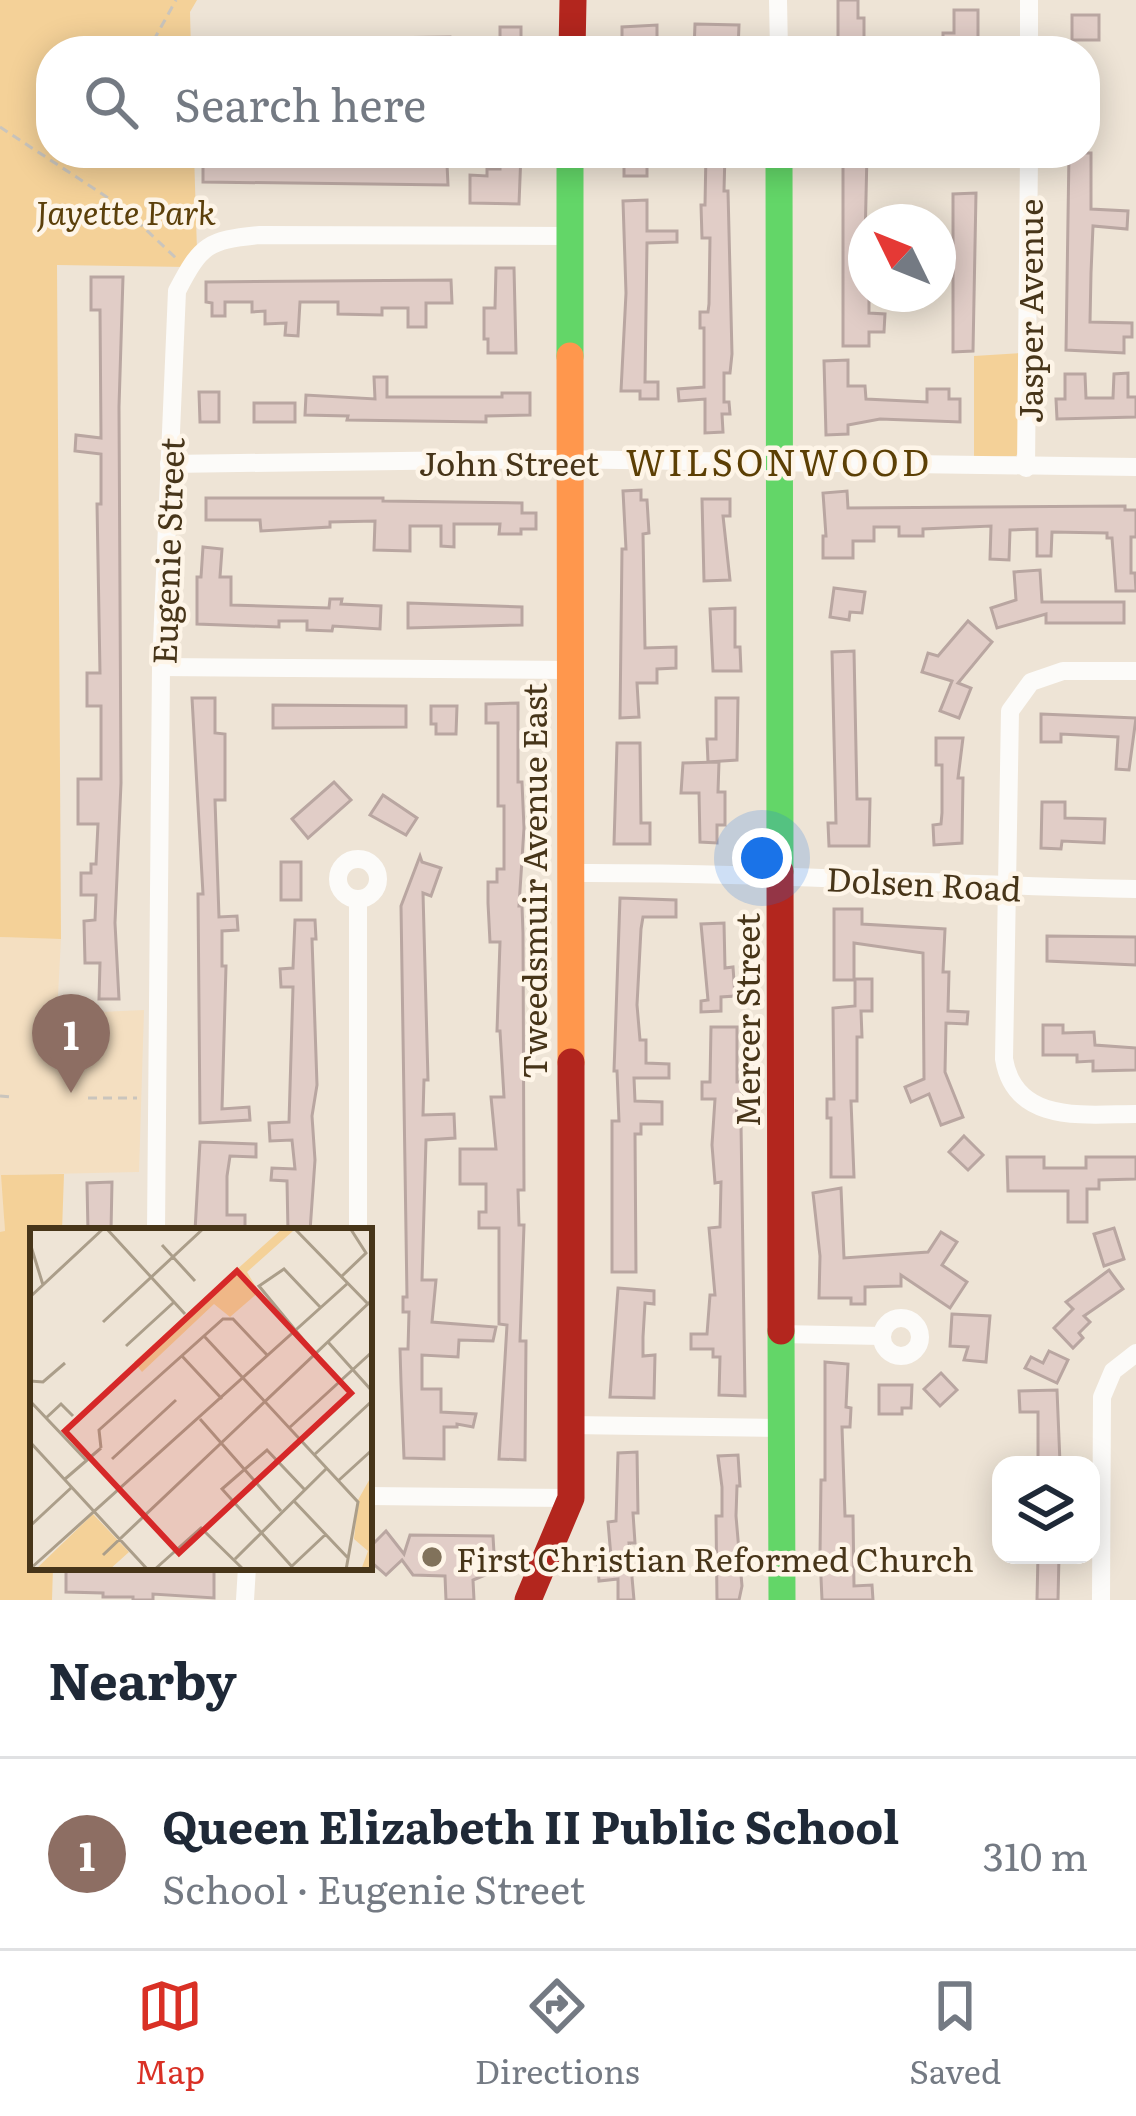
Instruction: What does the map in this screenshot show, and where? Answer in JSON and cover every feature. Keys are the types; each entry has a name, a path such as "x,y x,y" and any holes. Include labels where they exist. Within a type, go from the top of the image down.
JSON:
{"street":[{"path":"572,36 573,0"},
{"path":"778,0 778,36"},
{"path":"1029,0 1029,36"},
{"name":"Tweedsmuir Avenue East","path":"528,1600 571,1498 570,168"},
{"name":"Mercer Street","path":"779,168 782,1600"},
{"name":"Jasper Avenue","path":"1026,468 1029,168"},
{"path":"190,268 198,251 222,238 569,236"},
{"name":"Eugenie Street","path":"156,1228 160,667 177,292 190,268"},
{"name":"John Street","path":"169,464 781,461 1136,467"},
{"path":"160,667 569,670"},
{"path":"1136,671 1063,670 1030,682 1010,711 1004,1059 1014,1087 1042,1109 1061,1114 1136,1114"},
{"name":"Dolsen Road","path":"568,873 781,874 1136,889"},
{"path":"358,899 358,1228"},
{"path":"781,1334 882,1336"},
{"path":"1101,1600 1102,1397 1113,1371 1136,1353"},
{"path":"570,1424 780,1428"},
{"path":"372,1496 571,1498"},
{"path":"245,1600 247,1570"}],"path":[{"path":"156,36 176,0"},
{"path":"0,127 36,151"},
{"path":"63,168 122,207 146,234 190,268"},
{"path":"0,1096 11,1097"},
{"path":"88,1098 137,1098"}],"shaded area":[{"path":"0,937 61,939 57,1014 144,1010 139,1172 2,1175 5,1232 0,1232"}],"green space":[{"name":"Jayette Park","path":"0,0 197,0 190,12 191,36 36,36 36,168 194,168 197,251 187,267 57,265 61,939 0,937"},
{"path":"1021,353 1023,445 1016,456 974,457 974,356"},
{"path":"64,1174 62,1228 30,1228 30,1570 53,1570 52,1600 0,1600 0,1232 5,1231 1,1175"}],"building":[{"path":"838,0 858,0 864,36 838,36"},
{"path":"954,10 978,10 978,36 943,36 954,33"},
{"path":"1072,15 1099,15 1099,36 1072,36"},
{"path":"695,24 739,25 739,36 695,36"},
{"path":"657,25 657,36 622,36 622,27"},
{"path":"500,27 521,27 521,36 500,36"},
{"path":"203,168 447,168 448,185 203,182"},
{"path":"520,168 519,204 470,203 470,175 487,176 487,169"},
{"path":"624,168 647,168 647,176 624,176"},
{"path":"706,168 725,168 732,354 730,373 724,373 724,402 729,402 730,414 722,414 723,432 705,433 705,399 679,401 678,389 704,387 700,312 708,312 710,238 702,238 701,205 705,205"},
{"path":"843,168 867,168 866,204 848,204 848,312 885,314 884,332 869,332 869,346 843,346"},
{"path":"1069,168 1091,168 1091,209 1128,211 1127,229 1093,226 1090,322 1132,323 1132,337 1124,337 1124,353 1066,350"},
{"path":"976,193 973,351 953,352 953,194"},
{"path":"647,200 647,231 677,231 677,242 647,243 645,382 658,382 658,399 640,399 640,391 621,391 626,293 623,201"},
{"path":"496,268 514,268 516,353 488,353 488,339 484,339 484,308 495,308"},
{"path":"91,277 123,277 121,783 115,923 119,999 99,999 100,963 85,963 84,921 95,920 96,895 81,895 81,873 91,873 91,864 96,864 98,824 78,824 78,779 101,779 101,706 87,706 87,673 100,673 97,504 101,504 101,454 75,451 76,435 101,438 100,310 91,310"},
{"path":"451,280 452,303 426,303 426,327 408,327 408,308 382,308 382,315 338,314 338,302 300,302 298,336 285,335 286,323 265,324 265,311 252,312 252,302 225,302 225,316 212,316 212,303 206,302 206,282"},
{"path":"848,360 848,386 865,386 866,399 927,402 927,389 949,389 949,399 960,399 960,422 880,419 848,425 848,434 826,435 824,361"},
{"path":"1128,373 1128,397 1136,397 1136,417 1057,419 1056,399 1065,399 1065,374 1085,374 1086,398 1113,398 1114,374"},
{"path":"374,377 387,377 387,397 530,393 530,415 486,416 486,422 305,415 306,395 375,399"},
{"path":"199,392 219,392 219,422 200,422"},
{"path":"254,403 295,403 295,422 254,422"},
{"path":"641,490 641,500 647,500 649,533 643,534 645,648 676,647 676,668 657,669 657,683 637,683 639,717 620,718 622,549 626,549 623,491"},
{"path":"847,491 848,508 1125,506 1125,510 1136,510 1131,573 1135,573 1136,591 1116,591 1112,538 1107,533 1052,532 1051,556 1037,556 1037,529 1010,530 1009,560 990,559 991,526 923,529 923,536 899,536 899,527 874,527 874,541 853,541 853,558 823,558 823,493"},
{"path":"206,498 522,503 522,513 536,513 536,529 499,534 500,524 454,524 454,547 441,546 441,526 410,526 410,551 374,550 375,521 261,531 260,520 206,520"},
{"path":"702,499 730,499 730,516 723,516 730,580 704,581"},
{"path":"203,547 222,549 220,577 231,577 231,605 329,608 330,599 342,599 341,604 381,606 380,629 333,626 332,631 307,630 307,621 279,621 279,627 197,624 197,577 201,577"},
{"path":"1040,570 1042,602 1124,602 1124,623 1046,623 1046,614 997,628 991,608 1016,600 1014,572"},
{"path":"834,588 865,592 862,613 850,612 849,620 830,617"},
{"path":"408,603 522,607 522,625 408,628"},
{"path":"735,608 735,647 740,647 741,671 713,671 710,609"},
{"path":"968,621 992,642 958,683 971,688 959,718 940,711 952,681 922,672 928,653 938,656"},
{"path":"854,651 857,799 870,799 869,846 829,846 828,823 836,823 832,652"},
{"path":"192,698 215,698 215,733 225,734 225,800 215,800 219,917 237,916 238,930 222,931 222,966 226,966 222,1109 249,1107 250,1120 200,1123 198,894 203,894"},
{"path":"716,698 738,698 737,760 708,762 707,739 716,739"},
{"path":"518,703 518,782 522,782 524,828 519,906 524,1190 518,1190 519,1225 524,1225 520,1341 526,1341 525,1460 499,1459 507,1325 499,1324 499,1228 479,1228 479,1212 486,1212 486,1184 460,1184 460,1149 496,1149 491,1097 504,1097 497,1031 500,942 490,942 488,882 497,882 497,869 504,869 504,806 498,806 498,723 486,723 486,704"},
{"path":"273,705 406,706 406,727 273,728"},
{"path":"431,706 457,706 456,734 436,734"},
{"path":"1041,714 1136,718 1129,770 1116,769 1118,737 1061,734 1061,742 1041,742"},
{"path":"936,738 963,738 958,778 963,778 962,843 934,845 933,825 941,824 942,813 942,765 936,765"},
{"path":"617,743 640,743 641,823 650,823 650,844 614,844"},
{"path":"719,762 718,792 725,792 725,825 717,825 717,843 700,842 699,793 681,793 683,763"},
{"path":"334,782 351,800 308,838 292,819"},
{"path":"383,795 417,818 406,835 370,815"},
{"path":"1042,802 1065,802 1065,818 1105,819 1104,843 1062,841 1061,849 1041,848"},
{"path":"420,856 422,862 441,868 431,896 423,893 428,1080 424,1080 423,1115 454,1114 455,1138 426,1140 422,1280 436,1280 432,1322 496,1327 493,1341 459,1340 458,1357 422,1355 422,1389 441,1389 441,1412 476,1414 473,1427 444,1427 444,1459 404,1458 401,1383 400,1349 408,1349 409,1312 403,1312 403,1297 407,1297 401,906"},
{"path":"281,862 301,862 301,900 281,900"},
{"path":"620,898 676,900 676,917 643,917 641,929 640,1040 646,1040 646,1063 669,1064 669,1078 634,1078 635,1101 662,1102 662,1124 641,1124 641,1134 635,1134 636,1272 612,1272 612,1121 619,1121 614,1071"},
{"path":"834,909 862,909 862,924 945,929 948,1011 968,1012 967,1024 946,1023 945,1072 963,1117 941,1125 929,1094 911,1102 905,1087 924,1079 923,953 854,943 854,980 834,980"},
{"path":"295,920 315,920 317,1085 310,1228 288,1228 287,1181 271,1180 272,1168 295,1169 292,1140 270,1141 269,1123 289,1122 293,987 281,987 280,969 293,968"},
{"path":"724,923 725,968 733,967 735,996 721,997 721,1011 701,1012 701,1001 708,1000 701,924"},
{"path":"1047,936 1136,937 1136,965 1047,961"},
{"path":"855,979 872,979 872,1011 861,1011 862,1037 857,1037 857,1101 851,1101 854,1177 831,1177 827,1099 834,1099 833,1008 855,1006"},
{"path":"1043,1025 1063,1025 1063,1033 1094,1032 1095,1045 1136,1048 1136,1070 1093,1071 1093,1061 1077,1062 1077,1055 1043,1055"},
{"path":"711,1027 737,1027 737,1082 742,1082 742,1098 736,1098 737,1124 741,1124 745,1396 719,1395 720,1357 713,1357 713,1349 691,1349 691,1334 707,1334 710,1295 715,1295 709,1228 720,1227 721,1182 715,1183 712,1145 715,1099 702,1099 702,1082 710,1082"},
{"path":"964,1136 983,1155 968,1170 949,1152"},
{"path":"200,1142 256,1144 256,1157 230,1156 227,1176 227,1215 245,1215 245,1228 195,1228"},
{"path":"1007,1157 1044,1157 1044,1168 1086,1168 1086,1157 1136,1157 1136,1179 1099,1180 1099,1189 1087,1189 1087,1222 1068,1222 1068,1191 1008,1191"},
{"path":"112,1182 111,1228 88,1228 87,1183"},
{"path":"841,1188 844,1258 928,1252 941,1232 957,1242 942,1265 967,1282 950,1308 901,1275 901,1286 865,1287 865,1304 851,1304 851,1298 819,1298 813,1193"},
{"path":"1114,1228 1124,1259 1104,1266 1094,1234"},
{"path":"1109,1270 1123,1289 1084,1316 1090,1322 1073,1348 1054,1328 1073,1309 1066,1302"},
{"path":"618,1288 654,1291 654,1304 645,1303 643,1356 655,1355 654,1398 610,1397"},
{"path":"952,1314 990,1316 986,1362 964,1360 968,1347 950,1346"},
{"path":"1049,1351 1068,1360 1057,1383 1025,1368 1031,1357 1043,1363"},
{"path":"825,1362 848,1364 850,1427 842,1427 845,1516 853,1516 854,1586 872,1585 873,1600 822,1600"},
{"path":"941,1373 957,1390 940,1406 924,1389"},
{"path":"879,1385 912,1385 911,1408 902,1408 902,1414 879,1414"},
{"path":"1057,1390 1060,1456 1038,1456 1038,1412 1020,1412 1019,1391"},
{"path":"637,1452 638,1513 633,1513 635,1543 629,1543 634,1600 618,1600 618,1579 599,1581 597,1558 611,1557 608,1522 616,1521 618,1453"},
{"path":"738,1455 736,1516 742,1586 739,1600 717,1600 716,1516 722,1516 718,1456"},
{"name":"First Christian Reformed Church","path":"386,1531 404,1554 410,1535 493,1536 495,1571 473,1580 474,1600 446,1600 445,1576 413,1575 402,1560 386,1575 372,1563 372,1545"},
{"path":"1038,1564 1059,1564 1058,1600 1037,1600"},
{"path":"66,1570 214,1570 214,1598 153,1594 153,1600 133,1600 66,1592"}],"traffic: fast":[{"path":"570,168 570,356"},
{"path":"779,168 780,871"},
{"path":"781,1331 782,1600"}],"traffic: slow":[{"path":"570,356 571,1062"}],"traffic: jam":[{"path":"572,36 573,0"},
{"path":"780,871 781,1331"},
{"path":"528,1600 571,1498 571,1062"}],"place":[{"name":"Queen Elizabeth II Public School","path":"71,1093"},
{"name":"First Christian Reformed Church","path":"432,1557"}],"district":[{"name":"WILSONWOOD","path":"779,460"}]}
